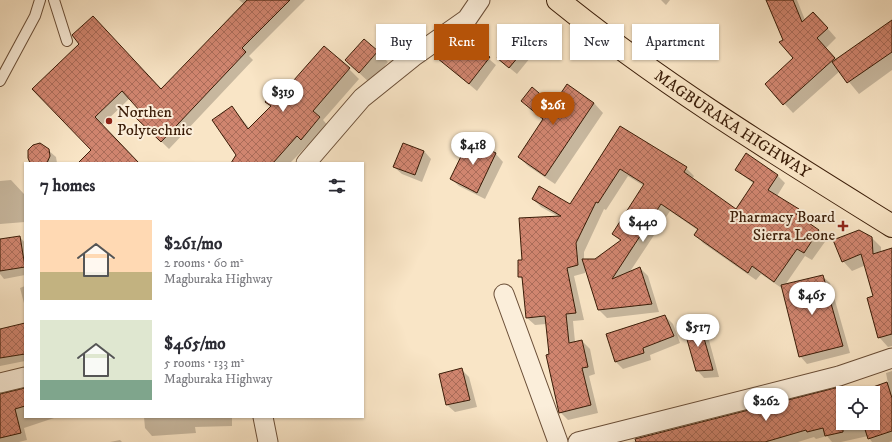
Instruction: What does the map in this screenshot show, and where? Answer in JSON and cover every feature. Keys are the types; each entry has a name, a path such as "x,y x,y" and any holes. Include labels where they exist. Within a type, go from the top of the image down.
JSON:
{"main road":[{"name":"MAGBURAKA HIGHWAY","path":"558,0 602,36 685,95 892,226"}],"street":[{"path":"307,162 362,98 412,57 467,18 480,0"},
{"path":"504,294 558,442"},
{"path":"578,442 840,376 892,358"},
{"path":"0,383 24,377"},
{"path":"263,418 268,442"}],"lane":[{"path":"0,81 35,16 40,0"},
{"path":"54,0 67,41"}],"building":[{"path":"247,0 290,0 242,48 246,52 161,142 135,117 140,111 122,91 95,117 138,162 79,162 91,150 32,89 79,44 72,35 93,16 161,89"},
{"path":"766,0 793,0 802,22 813,12 828,28 817,38 835,58 783,105 765,84 793,58 779,42 783,40"},
{"path":"892,20 892,52 847,83 832,62"},
{"path":"364,39 376,49 376,53 359,73 345,60"},
{"path":"324,46 350,68 313,111 320,117 301,140 297,136 274,162 232,162 236,155 212,120 232,106 248,129 271,106 265,102 280,84 286,89"},
{"path":"439,60 488,60 469,84"},
{"path":"499,60 516,60 509,68"},
{"path":"567,84 594,103 545,176 518,157 543,119 521,101 532,87 553,105"},
{"path":"620,126 687,167 684,172 736,209 754,182 735,170 746,153 778,175 768,190 799,209 796,214 819,230 804,253 797,249 774,282 752,266 748,273 694,235 698,229 661,204 612,279 640,267 652,304 598,310 582,259 595,259 621,240 612,234 644,184 620,169 598,203 596,202 576,243 578,265 567,268 576,313 566,314 569,343 582,340 588,367 582,368 591,405 559,413 546,355 549,354 545,316 526,318 522,277 518,277 518,260 522,260 519,218 561,216 532,199 539,186 570,204"},
{"path":"469,140 496,153 477,193 450,179"},
{"path":"40,143 49,149 50,156 47,162 30,162 28,150 33,145"},
{"path":"403,143 424,151 415,175 393,167"},
{"path":"859,230 872,237 873,254 892,248 892,334 878,338 867,298 873,296 861,254 842,262 833,240"},
{"path":"20,236 24,267 0,271 0,239"},
{"path":"823,275 843,346 799,357 781,285"},
{"path":"665,315 674,336 643,348 644,353 615,362 606,334"},
{"path":"24,323 24,354 0,358 0,329"},
{"path":"700,324 713,370 696,371 684,329"},
{"path":"462,368 470,400 446,405 439,374"},
{"path":"887,382 892,398 892,431 868,439 865,430 880,430 880,386 876,386"},
{"path":"24,388 24,406 15,409 21,433 0,438 0,394"},
{"path":"836,388 836,430 843,430 843,432 825,436 823,428 807,432 806,430 765,442 636,442 635,439"}],"place":[{"name":"Northen Polytechnic","path":"109,121"},
{"name":"Pharmacy Board Sierra Leone","path":"843,226"}]}
